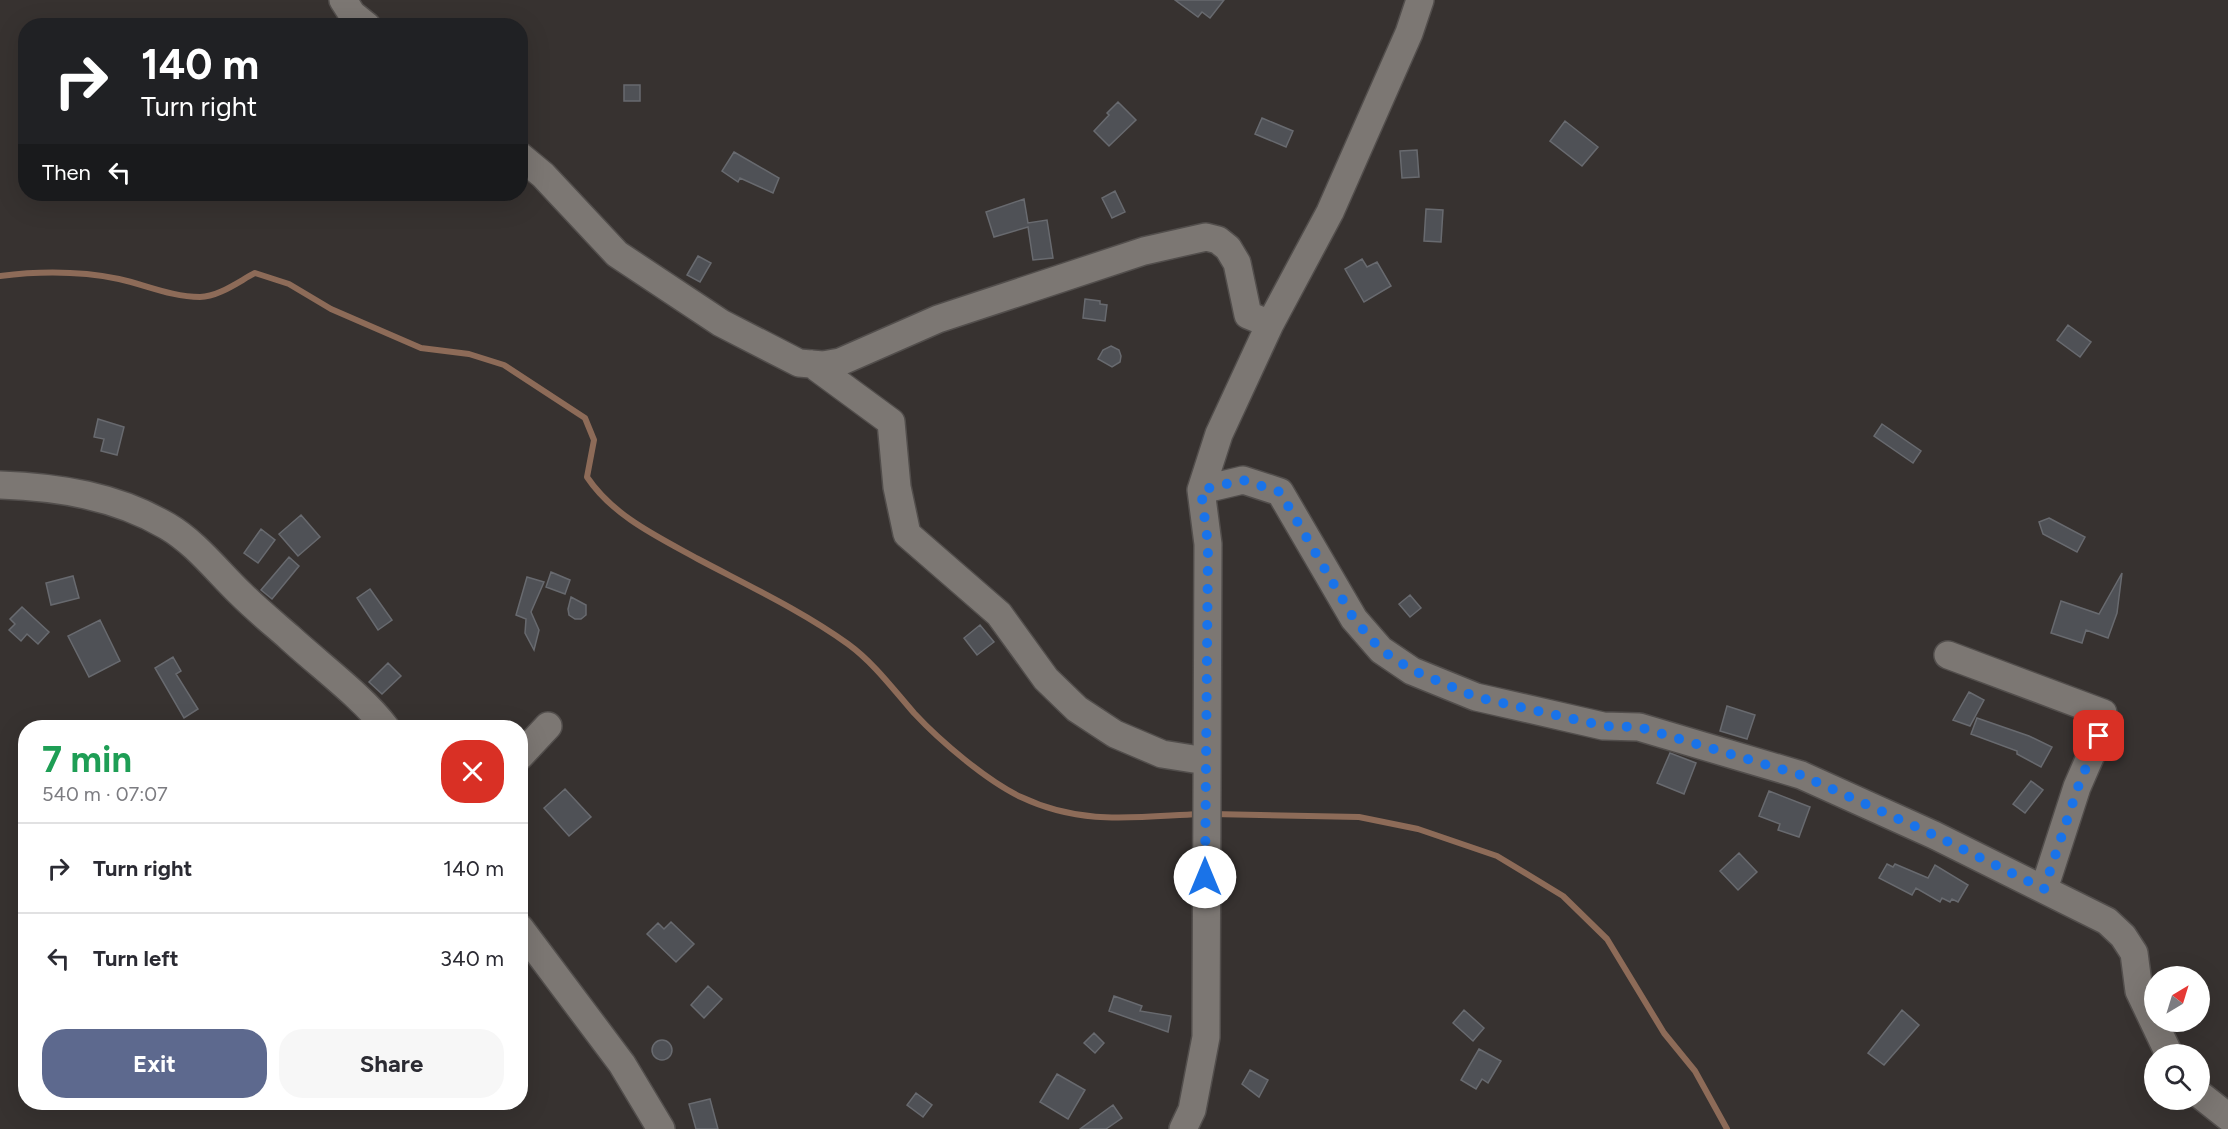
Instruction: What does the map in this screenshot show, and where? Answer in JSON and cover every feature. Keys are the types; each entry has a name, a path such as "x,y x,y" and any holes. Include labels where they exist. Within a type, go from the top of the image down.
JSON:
{"street":[{"path":"343,0 357,18"},
{"path":"1183,1129 1192,1110 1206,1037 1208,544 1201,490 1219,434 1270,324 1330,212 1409,33 1420,0"},
{"path":"528,163 543,175 617,254 721,323 799,363 823,365 840,362 938,319 1144,251 1206,237 1218,240 1228,248 1237,263 1248,315 1270,324"},
{"path":"812,364 891,422 897,487 907,534 999,614 1046,680 1077,709 1115,734 1206,769"},
{"path":"1201,490 1243,480 1280,492 1354,619 1381,650 1412,670 1476,697 1604,726 1639,727 1801,775 1934,835 2107,921 2123,936 2134,953 2139,991 2164,1044"},
{"path":"0,485 31,486 94,496 134,509 169,527 198,550 378,720"},
{"path":"1948,655 2103,713 2104,725 2078,787 2044,889"},
{"path":"528,747 548,726"},
{"path":"528,939 622,1064 660,1129"},
{"path":"2210,1103 2228,1118"}],"building":[{"path":"1175,0 1224,0 1210,18 1202,12 1198,17"},
{"path":"624,85 640,85 640,101 624,101"},
{"path":"1118,102 1136,120 1109,146 1094,131"},
{"path":"1262,118 1293,131 1286,147 1255,134"},
{"path":"1565,121 1598,147 1582,166 1550,141"},
{"path":"1417,150 1419,177 1402,178 1400,151"},
{"path":"734,152 779,178 773,193 740,178 738,182 722,171"},
{"path":"1115,191 1125,212 1112,218 1102,198"},
{"path":"1024,199 1028,223 1047,220 1053,258 1033,260 1028,227 994,237 986,212"},
{"path":"1426,209 1443,210 1441,242 1424,241"},
{"path":"698,256 711,263 700,282 687,275"},
{"path":"1362,259 1367,267 1377,262 1391,286 1364,302 1345,269"},
{"path":"1085,299 1100,301 1100,304 1107,305 1105,321 1083,318"},
{"path":"2068,325 2091,342 2080,357 2057,340"},
{"path":"1111,346 1119,350 1121,356 1120,362 1112,367 1098,359 1103,350"},
{"path":"98,419 124,427 117,455 101,451 104,439 94,437"},
{"path":"1882,424 1921,451 1913,463 1874,436"},
{"path":"301,515 320,537 298,556 279,534"},
{"path":"2049,518 2085,537 2077,552 2043,534 2039,522"},
{"path":"261,529 275,540 258,563 244,553"},
{"path":"289,557 299,566 272,599 261,590"},
{"path":"551,572 570,580 565,594 546,587"},
{"path":"2122,573 2117,613 2108,638 2086,630 2082,643 2051,633 2061,601 2099,614"},
{"path":"73,576 79,598 51,605 46,583"},
{"path":"527,577 544,582 531,612 539,630 534,650 525,633 526,619 516,615"},
{"path":"370,589 392,620 378,630 357,598"},
{"path":"1410,595 1421,608 1410,617 1399,604"},
{"path":"571,597 586,605 586,615 581,619 575,619 569,615"},
{"path":"22,607 49,632 38,644 27,634 21,641 9,630 15,624 10,619"},
{"path":"100,620 120,661 89,677 68,636"},
{"path":"980,625 994,642 977,655 964,638"},
{"path":"173,657 181,671 176,674 198,709 184,718 155,668"},
{"path":"388,663 401,676 382,694 369,682"},
{"path":"1969,692 1984,700 1970,726 1953,720"},
{"path":"1727,706 1755,715 1747,739 1720,731"},
{"path":"1977,718 2029,736 2052,747 2041,767 2017,754 2017,751 1971,734"},
{"path":"1670,753 1696,763 1684,794 1657,783"},
{"path":"2031,781 2043,790 2025,813 2013,804"},
{"path":"565,789 591,817 569,836 544,808"},
{"path":"1769,791 1810,807 1799,837 1778,830 1780,824 1759,816"},
{"path":"1739,853 1757,872 1738,890 1720,871"},
{"path":"1887,864 1893,867 1895,864 1928,878 1935,865 1968,885 1958,902 1952,899 1950,902 1942,898 1940,902 1916,888 1912,895 1879,878"},
{"path":"671,922 694,944 676,962 647,934 658,923 664,929"},
{"path":"708,986 722,999 704,1018 691,1005"},
{"path":"1114,996 1142,1006 1140,1011 1171,1016 1168,1032 1109,1011"},
{"path":"1464,1010 1484,1028 1473,1041 1453,1023"},
{"path":"1902,1010 1919,1025 1884,1065 1868,1053"},
{"path":"1094,1033 1104,1043 1095,1053 1084,1043"},
{"path":"662,1040 669,1043 672,1050 669,1057 662,1060 655,1057 652,1050 655,1043"},
{"path":"1479,1049 1501,1061 1488,1083 1482,1079 1476,1089 1461,1080"},
{"path":"1250,1070 1268,1080 1259,1097 1242,1084"},
{"path":"1057,1074 1085,1090 1068,1119 1040,1102"},
{"path":"916,1093 932,1105 923,1117 907,1105"},
{"path":"710,1099 718,1129 696,1129 689,1104"},
{"path":"1113,1105 1122,1118 1106,1129 1080,1129"}],"waterway":[{"path":"0,276 30,273 90,274 179,295 200,297 221,292 255,273 289,284 331,309 421,348 469,354 504,365 585,418 594,440 587,477 610,503 652,534 794,610 848,644 875,668 937,736 994,781 1021,797 1043,806 1087,816 1130,818 1199,814"},
{"path":"1212,814 1359,817 1418,829 1497,856 1563,896 1607,939 1664,1033 1695,1071 1727,1129"}],"route":[{"path":"1205,877 1208,544 1201,490 1243,480 1280,492 1354,619 1381,650 1412,670 1476,697 1604,726 1639,727 1801,775 1934,835 2044,889 2078,787 2099,736"}]}
